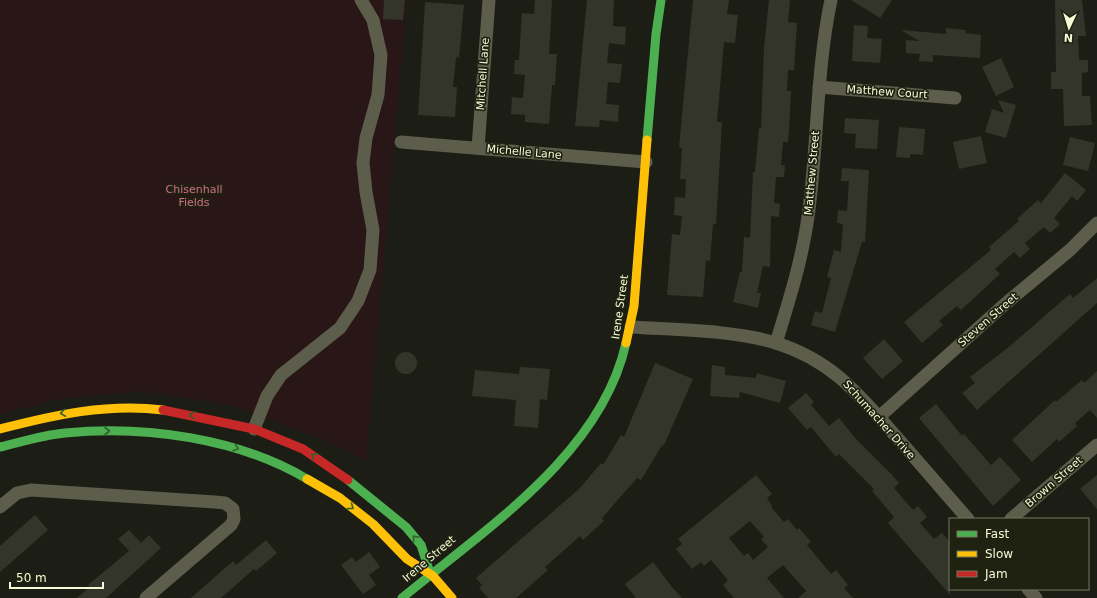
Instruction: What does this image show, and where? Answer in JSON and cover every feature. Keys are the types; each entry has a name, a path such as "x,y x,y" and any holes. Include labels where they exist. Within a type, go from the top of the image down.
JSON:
{"main road":[{"name":"Irene Street","path":"402,598 545,478 567,456 585,433 605,401 619,369 631,326 656,34 661,0"},
{"path":"0,429 58,414 109,409 152,409 182,413 254,429 303,449 360,488 406,527 422,546 430,573"},
{"path":"0,447 64,434 99,431 151,431 178,434 234,447 295,472 338,498 374,524 409,561 430,573 452,598"}],"street":[{"path":"254,429 267,396 281,375 340,328 358,301 370,270 373,230 366,192 363,164 366,138 378,95 381,55 373,20 361,0"},
{"name":"Mitchell Lane","path":"478,148 489,0"},
{"name":"Matthew Street","path":"776,343 803,248 814,161 819,87 831,0"},
{"name":"Matthew Court","path":"819,87 955,98"},
{"name":"Michelle Lane","path":"401,142 646,162"},
{"name":"Steven Street","path":"879,417 1005,304 1070,250 1097,223"},
{"name":"Schumacher Drive","path":"631,326 752,337 776,343 807,354 828,367 854,389 967,518"},
{"name":"Brown Street","path":"1012,518 1097,445"},
{"path":"0,507 17,493 31,490 215,502 229,505 234,513 231,525 146,598"},
{"path":"1029,590 1036,598"}],"green space":[{"name":"Chisenhall Fields","path":"0,0 407,0 366,460 321,439 234,406 142,391 64,398 0,414"}],"building":[{"path":"384,0 405,0 403,20 383,19"},
{"path":"535,0 552,0 549,54 557,54 555,85 552,85 549,124 525,122 525,115 511,114 512,97 523,98 525,75 514,74 515,60 519,60 522,13 534,14"},
{"path":"587,0 614,0 613,26 626,27 625,45 609,43 607,63 622,64 620,83 608,82 606,104 619,105 618,122 600,120 599,127 575,126"},
{"path":"693,0 729,0 727,14 738,15 735,43 724,42 717,122 722,122 716,224 713,224 710,261 706,260 703,297 667,295 672,234 680,235 682,216 674,215 675,197 685,198 686,179 680,179 682,148 679,147"},
{"path":"769,0 790,0 788,22 797,23 794,70 788,70 787,91 791,91 788,142 783,142 781,165 785,165 784,177 776,177 774,203 780,204 779,217 771,216 770,267 763,266 757,293 761,293 758,308 733,302 740,272 742,272 744,237 750,238 753,172 755,172 759,128 761,128 764,47"},
{"path":"851,0 892,0 880,18"},
{"path":"1055,0 1082,0 1086,36 1078,36 1079,60 1088,60 1088,72 1082,73 1082,96 1090,96 1092,125 1064,126 1063,89 1051,89 1051,72 1056,72"},
{"path":"425,2 464,5 459,58 456,57 453,87 457,87 455,117 418,115"},
{"path":"854,25 868,26 867,38 882,39 880,63 852,61"},
{"path":"946,28 966,30 965,33 981,35 980,58 933,55 933,62 919,61 920,54 906,53 906,40 919,41 901,30 946,34"},
{"path":"1001,58 1014,87 996,96 982,67"},
{"path":"998,100 1016,105 1006,138 985,132 992,109 1004,113"},
{"path":"845,118 879,120 877,149 855,148 856,134 844,133"},
{"path":"899,127 925,129 923,155 910,154 910,158 896,157"},
{"path":"981,136 987,163 959,169 953,142"},
{"path":"1070,137 1095,143 1088,171 1063,165"},
{"path":"842,168 869,170 865,242 862,242 835,332 811,325 815,311 822,313 831,278 827,277 834,250 841,252 843,224 837,223 838,210 847,211 849,181 841,181"},
{"path":"1065,173 1086,190 1077,201 1072,196 1054,218 1060,224 1050,233 1044,227 1025,243 1030,249 1020,258 1014,252 995,269 1000,274 961,310 957,306 939,321 943,325 922,343 904,322 991,250 989,247 1019,221 1017,219 1038,200 1041,203"},
{"path":"1097,278 1097,303 977,410 962,393 975,383 970,377 1010,346 1070,294 1073,298"},
{"path":"884,339 903,361 882,379 863,358"},
{"path":"406,352 414,355 417,363 414,371 406,374 398,371 395,363 398,355"},
{"path":"655,363 693,379 664,445 662,445 641,480 637,478 602,518 604,521 583,540 580,536 545,567 548,570 516,598 488,598 479,588 482,585 476,578 579,489 601,463 603,465 621,435 624,437"},
{"path":"712,365 725,367 725,375 756,378 757,373 786,381 780,403 740,392 739,398 710,396"},
{"path":"520,367 550,369 547,400 540,399 538,428 514,426 516,400 472,396 475,370 519,374"},
{"path":"1097,371 1097,418 1090,410 1075,423 1077,426 1059,442 1057,439 1032,462 1012,440 1055,400 1056,402 1082,380 1084,383"},
{"path":"806,393 814,402 811,405 829,426 839,418 856,439 899,483 894,488 913,510 918,506 927,517 920,523 934,539 942,533 949,541 950,595 888,523 894,517 872,491 874,489 839,454 836,457 811,427 807,430 788,408"},
{"path":"936,404 962,436 964,434 991,465 1000,457 1021,480 993,506 919,418"},
{"path":"756,475 772,494 767,498 772,506 771,507 784,522 788,519 797,530 799,528 811,542 807,545 831,574 836,570 848,585 844,588 853,598 798,598 806,591 783,565 767,578 784,598 734,598 723,585 728,580 711,560 704,566 701,562 692,569 676,549 682,544 678,539","holes":["750,521 764,537 761,539 768,547 753,560 748,553 744,556 729,538"]},
{"path":"1097,475 1097,509 1080,489"},
{"path":"35,515 48,530 0,572 0,546"},
{"path":"129,530 141,543 149,535 161,548 106,598 77,598 90,587 88,585 129,551 118,539"},
{"path":"266,540 277,553 256,571 254,569 221,598 191,598 233,561 236,565"},
{"path":"369,552 380,567 369,575 376,585 363,594 341,565 352,557 356,562"},
{"path":"653,562 682,598 636,598 625,584"}],"traffic: fast":[{"path":"647,140 656,34 661,0"},
{"path":"402,598 503,517 536,487 566,455 592,420 613,383 626,343"},
{"path":"0,447 40,437 65,433 95,431 158,433 221,444 251,453 280,465 307,479"},
{"path":"348,480 406,527 421,545 430,573"}],"traffic: slow":[{"path":"626,343 634,306 647,140"},
{"path":"0,429 40,419 101,409 142,408 163,410"},
{"path":"307,479 340,498 373,524 407,559 433,576 452,598"}],"traffic: jam":[{"path":"163,410 254,429 303,449 348,480"}]}
